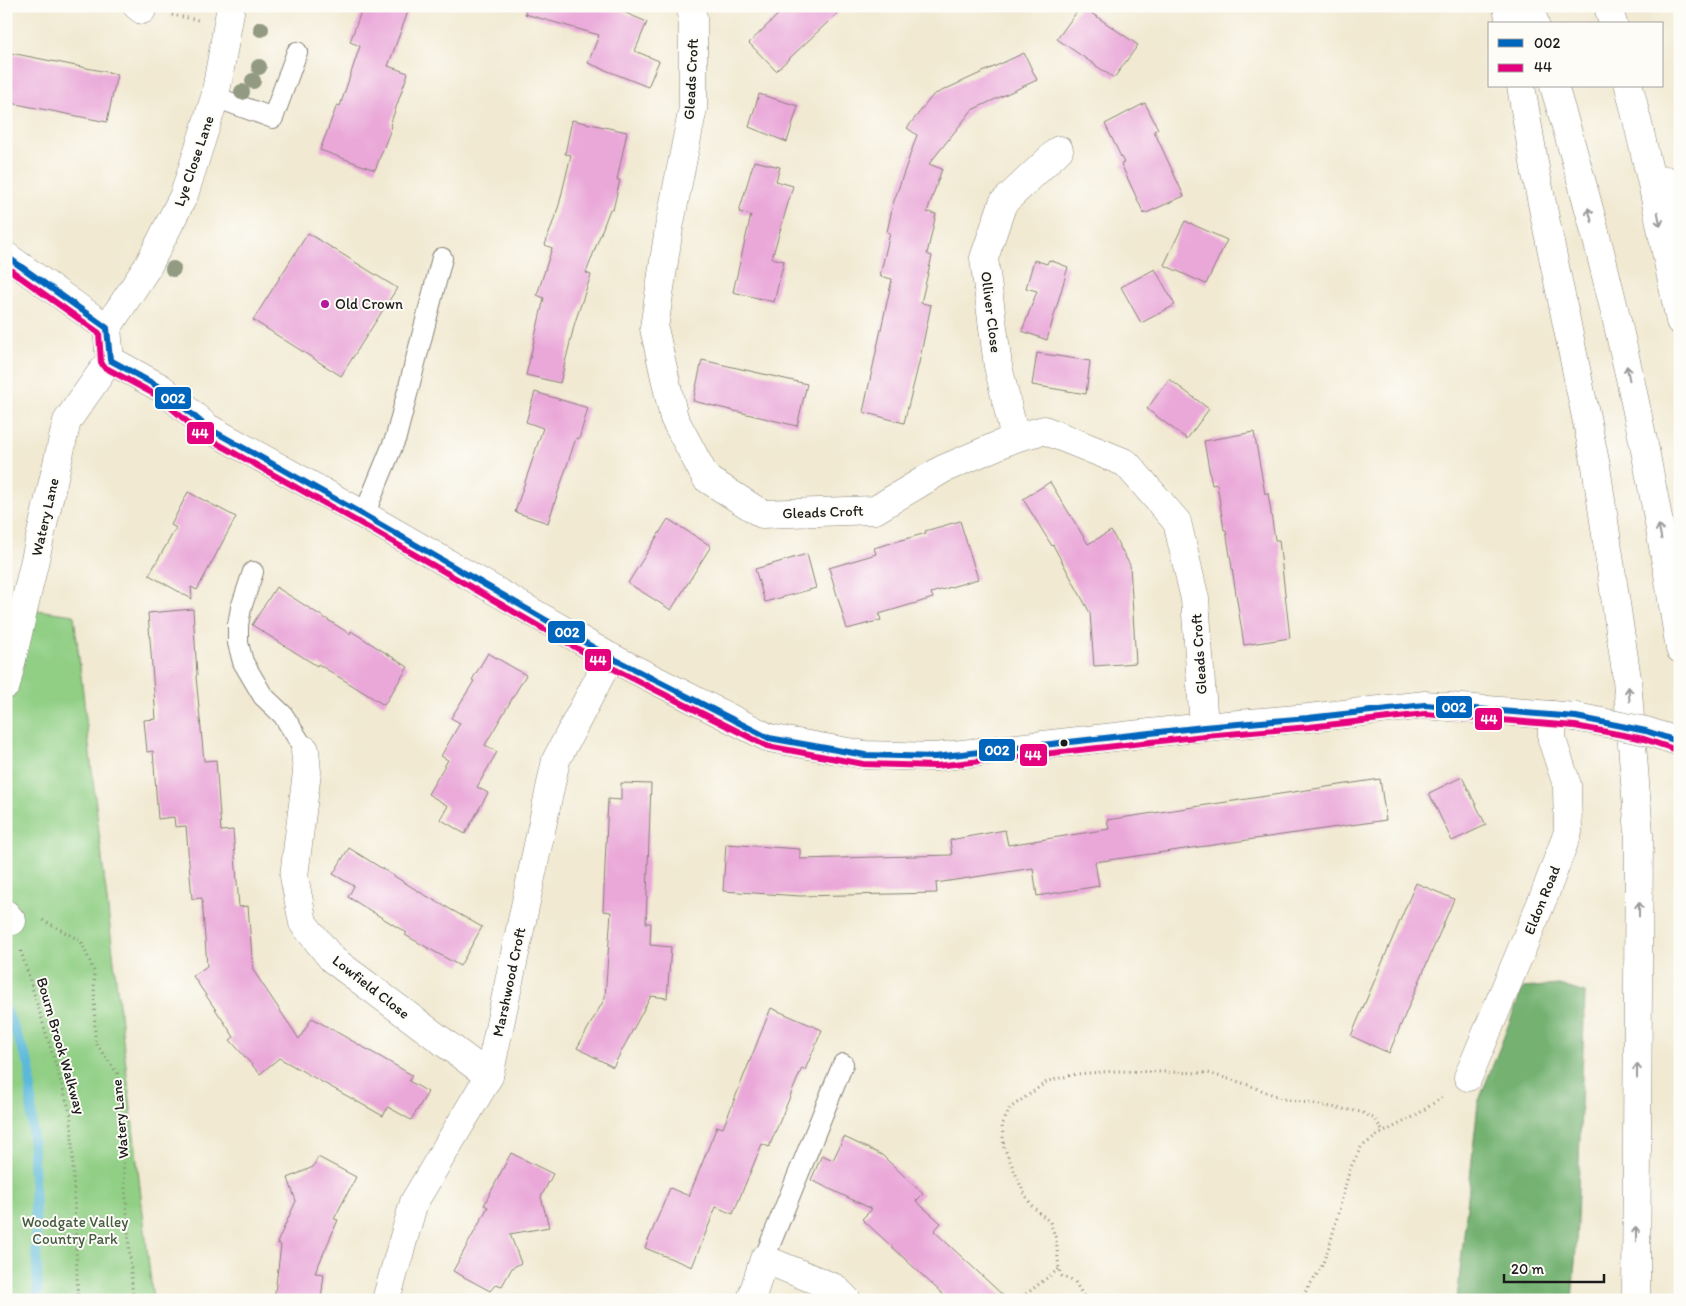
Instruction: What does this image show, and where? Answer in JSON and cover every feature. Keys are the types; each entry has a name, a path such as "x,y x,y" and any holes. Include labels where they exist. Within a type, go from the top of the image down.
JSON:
{"main road":[{"name":"Gleads Croft","path":"690,6 694,17 693,108 669,228 654,328 674,418 706,478 762,514 875,510 943,469 1014,438 1044,430 1126,462 1177,522 1196,599 1204,727"},
{"path":"1507,6 1510,22"},
{"path":"1530,6 1534,22"},
{"path":"1608,6 1612,22"},
{"name":"Lye Close Lane","path":"107,328 148,266 184,194 215,97 229,16"},
{"path":"1521,88 1536,174 1596,466 1628,679 1639,834 1636,1300"},
{"path":"1555,88 1619,328 1667,564 1680,649"},
{"path":"1629,88 1653,188 1680,321"},
{"path":"1635,88 1680,221"},
{"name":"Olliver Close","path":"1014,438 998,366 984,258 1003,203 1059,150"},
{"path":"6,256 107,328 110,360 161,388 208,428 364,515 610,657 769,738 865,755 934,757 1426,705 1564,716 1646,732 1680,742"},
{"name":"Watery Lane","path":"6,685 67,421 110,360"},
{"name":"Marshwood Croft","path":"386,1300 414,1202 489,1076 556,760 610,657"},
{"name":"Eldon Road","path":"1468,1077 1544,896 1568,832 1567,785 1552,740 1564,716"},
{"name":"Lowfield Close","path":"305,750 307,772 294,876 303,923 332,959 489,1076"},
{"path":"751,1300 764,1259 835,1288 847,1300"}],"lane":[{"path":"215,97 273,118 297,52"},
{"path":"364,515 396,437 442,258"},
{"path":"254,572 241,608 238,625 238,643 243,662 263,696 283,715 305,750"},
{"path":"764,1259 843,1064"}],"path":[{"path":"139,8 229,16"},
{"name":"Watery Lane","path":"9,918 21,916 42,920 81,942 94,972 95,1042 117,1073 134,1300"},
{"name":"Bourn Brook Walkway","path":"9,918 71,1115 78,1300"},
{"path":"1086,1300 1076,1282 1062,1276 1059,1269 1056,1239 1050,1222 1031,1205 1004,1147 1002,1125 1010,1108 1048,1081 1076,1074 1116,1071 1208,1073 1246,1084 1284,1099 1361,1112 1375,1119 1383,1132"},
{"path":"1300,1300 1321,1268 1330,1244 1350,1168 1361,1147 1383,1132 1416,1116 1468,1077"},
{"path":"1018,1300 1059,1269"}],"green space":[{"name":"Woodgate Valley Country Park","path":"6,606 74,615 153,1300 6,1300"},
{"path":"1559,985 1585,993 1576,1249 1572,1300 1457,1300 1478,1103 1523,988"}],"building":[{"path":"363,6 410,6 388,66 408,73 390,125 392,126 375,170 320,150 337,105 340,106 360,46 350,42"},
{"path":"526,6 609,6 647,22 635,51 659,61 648,87 588,63 599,35 525,14"},
{"path":"787,6 845,6 776,71 749,43"},
{"path":"1081,6 1138,45 1114,78 1057,39"},
{"path":"6,52 117,74 107,122 6,102"},
{"path":"1024,53 1037,80 972,110 929,164 942,169 927,212 936,214 927,254 932,256 921,303 931,305 904,423 863,412 892,279 880,276 890,233 887,232 893,204 917,135 907,128 933,95"},
{"path":"759,94 798,106 787,142 749,127"},
{"path":"1145,103 1158,129 1154,131 1184,196 1144,214 1121,164 1124,163 1105,124"},
{"path":"572,120 627,132 617,180 620,180 613,210 610,209 586,273 591,275 575,322 560,383 526,375 544,298 537,295 552,248 545,245 559,205 571,155 565,154"},
{"path":"754,161 780,167 776,181 793,186 772,258 784,261 774,302 733,292 751,215 739,212"},
{"path":"1185,221 1227,240 1206,284 1164,265"},
{"name":"Old Crown","path":"308,233 397,288 341,376 253,320"},
{"path":"1034,260 1047,264 1049,260 1068,267 1047,340 1022,331 1037,291 1026,288"},
{"path":"1155,269 1175,305 1141,323 1121,287"},
{"path":"1037,353 1090,361 1086,394 1032,385"},
{"path":"702,360 807,384 797,426 693,401"},
{"path":"1169,379 1209,409 1187,439 1147,409"},
{"path":"535,392 588,408 579,439 576,438 548,523 515,512 543,428 526,422"},
{"path":"1254,432 1265,494 1268,493 1275,540 1279,540 1290,638 1244,645 1217,484 1212,485 1204,441"},
{"path":"1050,482 1088,544 1111,531 1130,565 1136,663 1094,666 1090,613 1053,545 1023,499"},
{"path":"188,492 236,517 197,590 191,587 192,599 149,575 176,528 171,525"},
{"path":"668,519 711,546 671,610 628,583"},
{"path":"960,521 978,579 931,593 933,598 879,614 881,620 847,629 829,568 876,554 874,548"},
{"path":"807,554 816,588 765,602 755,569"},
{"path":"276,587 350,634 351,631 408,667 384,705 252,625"},
{"path":"193,609 196,676 204,761 216,760 221,831 233,830 239,907 248,906 253,970 299,1039 312,1018 412,1075 409,1081 428,1092 411,1120 388,1107 383,1116 279,1058 260,1074 230,1040 234,1037 193,976 207,966 202,898 192,899 186,826 175,827 174,817 158,819 153,751 147,752 144,720 156,719 148,613"},
{"path":"488,653 526,675 485,745 497,752 477,787 488,793 465,834 440,819 448,806 428,794 448,760 441,756 460,723 451,718 474,681 472,680"},
{"path":"1462,777 1486,825 1452,841 1429,793"},
{"path":"1380,779 1386,820 1095,862 1099,886 1037,896 1033,868 936,883 937,893 800,896 723,891 726,844 800,849 800,859 952,855 950,840 1005,830 1008,845 1109,829 1107,820"},
{"path":"621,783 651,784 646,923 651,923 650,945 671,947 667,998 651,996 613,1067 577,1048 605,998 611,912 603,911 608,799 621,800"},
{"path":"349,848 423,894 482,927 460,966 405,935 407,933 348,897 354,886 333,874"},
{"path":"1416,883 1454,899 1389,1053 1351,1036"},
{"path":"771,1008 822,1030 805,1070 802,1068 769,1147 762,1144 733,1214 716,1207 692,1267 645,1248 670,1188 689,1196 717,1126 723,1128"},
{"path":"844,1137 882,1155 923,1194 916,1201 941,1223 934,1231 1008,1300 949,1300 862,1219 872,1209 811,1180 822,1155 833,1160"},
{"path":"511,1153 553,1174 541,1197 549,1227 510,1234 521,1263 512,1268 502,1286 496,1284 490,1291 453,1271 488,1207 484,1205"},
{"path":"318,1157 356,1177 334,1219 338,1220 315,1273 324,1274 321,1300 274,1300 281,1245 277,1243 296,1201 288,1178 313,1167"}],"waterway":[{"path":"6,1010 30,1067 38,1300"}],"transit line":[{"name":"002","path":"6,256 107,328 110,360 161,388 208,428 364,515 610,657 769,738 865,755 935,757 1425,705 1576,717 1646,731 1680,742"},
{"name":"44","path":"6,267 99,333 101,362 104,367 156,395 204,436 360,523 606,665 767,746 863,764 936,766 1425,714 1575,726 1644,739 1677,750"}],"place":[{"name":"Old Crown","path":"325,304"}]}
